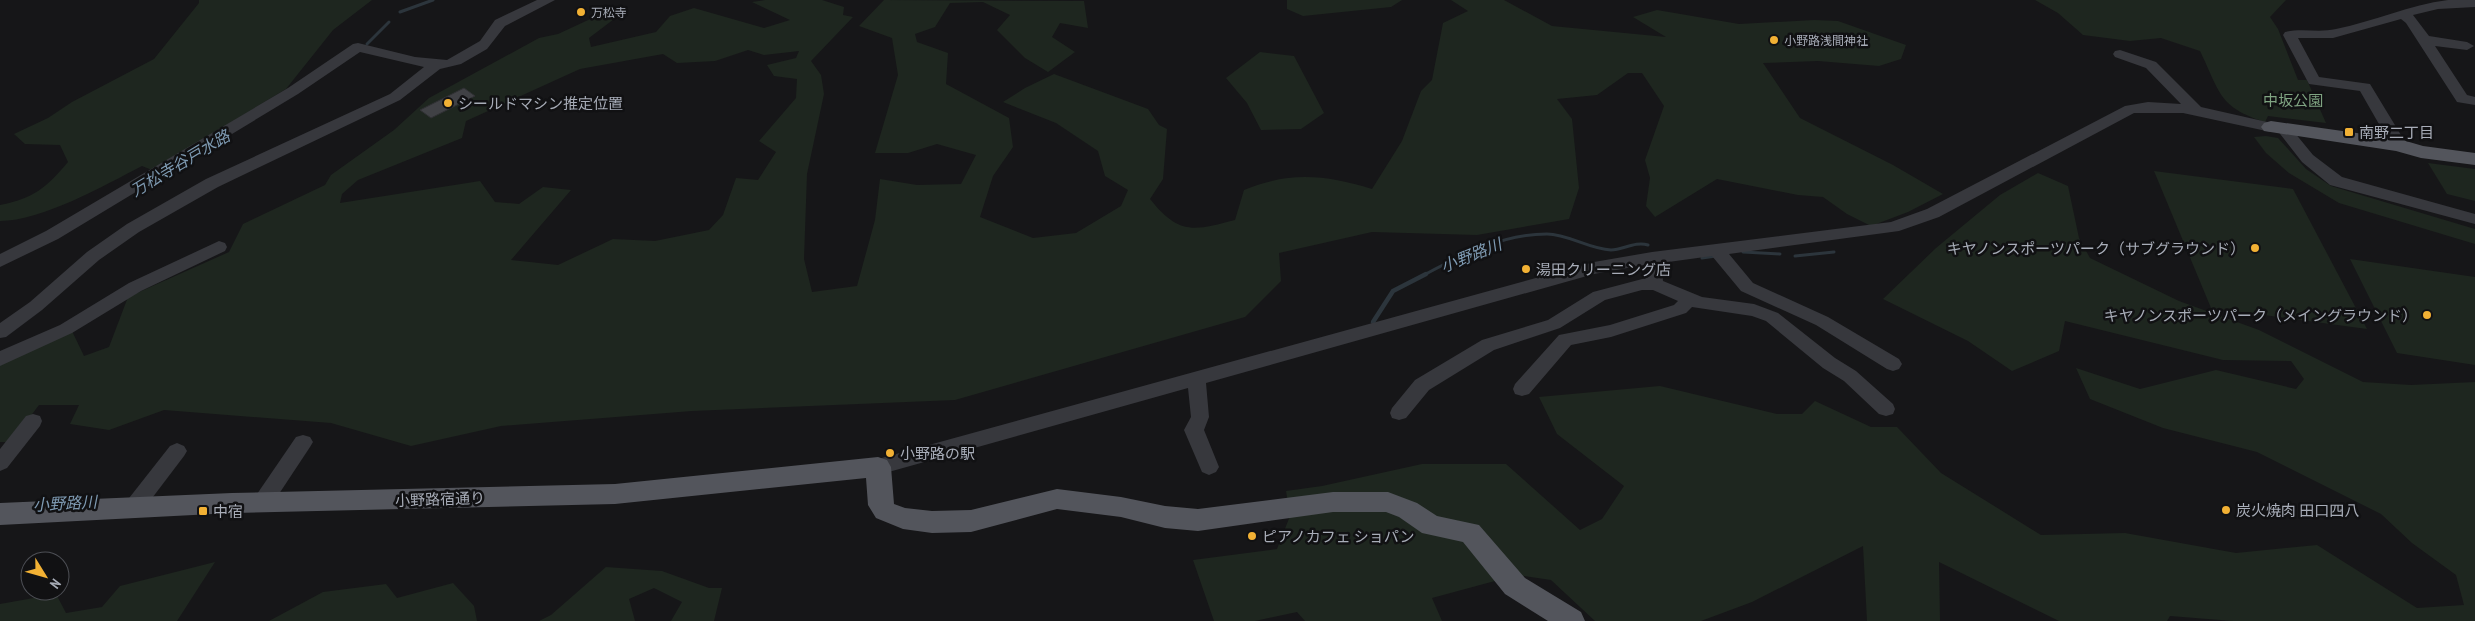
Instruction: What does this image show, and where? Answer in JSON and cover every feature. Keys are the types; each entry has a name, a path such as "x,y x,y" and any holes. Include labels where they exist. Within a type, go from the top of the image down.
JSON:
{"main road":[{"path":"2278,128 2399,145 2421,152 2475,159"},
{"path":"2399,145 2417,144 2475,151"},
{"path":"878,467 881,505 885,511 903,518 932,522 971,521 1056,500 1121,507 1165,517 1198,520 1333,502 1388,502 1402,506 1430,525 1470,533 1479,541 1502,573 1515,586 1571,621"},
{"name":"小野路宿通り","path":"0,514 262,503 616,494 878,467"}],"street":[{"path":"0,261 52,235 293,92 358,47 436,65 450,64 482,46 490,39 494,28 500,23 548,0"},
{"path":"2399,145 2365,87 2314,80 2290,35 2297,32 2330,35 2380,22 2435,1 2460,0 2475,3"},
{"path":"2401,13 2411,20 2462,99 2475,101"},
{"path":"2424,40 2469,50 2462,30"},
{"path":"2120,54 2151,66 2196,110"},
{"path":"0,332 36,306 93,256 133,228 212,183 395,97 436,65"},
{"path":"878,467 1594,268 1652,258 1893,227 1933,213 2116,114 2130,109 2153,106 2196,110 2278,128 2322,172 2336,181 2475,220"},
{"path":"0,358 66,329 135,288 219,247"},
{"path":"1716,250 1747,286 1822,321 1893,364"},
{"path":"1652,258 1655,284"},
{"path":"1399,413 1422,385 1437,374 1481,349 1554,324 1599,296 1642,284 1655,284 1699,303 1754,310 1772,316 1829,363 1850,376 1886,409"},
{"path":"1522,389 1565,340 1611,331 1672,312 1680,309 1690,299"},
{"path":"1197,379 1200,417 1194,430 1208,467"},
{"path":"0,463 33,422"},
{"path":"262,503 303,442"},
{"path":"133,508 177,451"}],"green space":[{"path":"199,0 372,0 333,30 286,89 152,170 142,166 54,209 17,219 0,221 0,205 22,199 38,191 53,179 68,162 60,145 25,144 14,134 48,118 72,102 154,59 199,3"},
{"path":"765,0 822,0 844,7 843,15 853,17 811,61 821,75 824,94 807,174 804,259 812,292 857,286 875,220 880,179 917,185 961,184 976,155 937,144 908,153 875,153 898,75 892,38 859,26 884,0 1084,1 1088,28 1060,23 1052,37 1075,52 1048,72 1025,58 997,30 1010,15 983,2 950,3 935,27 915,34 917,42 948,53 946,84 1009,118 1013,147 993,176 980,217 1033,238 1076,233 1121,206 1128,190 1105,176 1098,151 1056,123 1003,102 1025,88 1054,74 1148,109 1159,125 1167,129 1163,179 1150,199 1160,211 1179,224 1197,228 1208,226 1235,220 1244,190 1277,180 1308,177 1323,178 1372,189 1402,141 1421,91 1432,80 1443,23 1468,11 1451,0 1504,0 1552,26 1666,37 1633,17 1657,10 1739,24 1814,20 1838,21 1906,45 1901,59 1879,66 1818,61 1763,63 1800,118 1893,165 1943,194 1908,212 1871,226 1847,214 1823,197 1798,195 1717,179 1655,217 1646,206 1650,178 1645,160 1664,106 1642,73 1628,73 1597,95 1557,99 1572,119 1579,188 1569,219 1477,235 1372,232 1279,253 1281,281 1245,317 955,400 692,411 501,426 411,446 331,423 164,410 109,430 70,424 79,405 39,405 11,442 0,442 0,363 71,329 84,356 109,347 128,297 229,252 243,224 325,185 331,175 394,130 429,98 539,38 558,34 614,8 626,10 589,38 591,47 656,32 670,16 694,8 764,28 790,20 752,2","holes":["748,50 764,55 799,51 796,58 767,65 774,76 797,79 796,98 759,141 776,152 758,180 736,178 723,215 709,230 655,241 613,239 558,265 511,260 571,190 543,187 519,204 495,202 480,181 340,203 342,194 358,180 462,138 466,121 580,69 663,54 677,63 715,61"]},
{"path":"1287,0 1402,0 1391,7 1303,16 1287,9"},
{"name":"中坂公園","path":"2035,0 2286,0 2270,17 2278,29 2298,80 2307,80 2326,123 2268,116 2265,122 2250,116 2229,104 2222,96 2200,51 2161,38 2130,41 2083,35 2058,13"},
{"path":"1260,52 1294,56 1324,113 1301,129 1261,130 1247,103 1226,78"},
{"path":"2254,137 2278,138 2306,169 2331,186 2475,229 2475,244 2339,203 2289,173 2266,153"},
{"path":"2428,163 2475,169 2475,201 2447,194"},
{"name":"キヤノンスポーツパーク（サブグラウンド）","path":"2154,171 2293,189 2367,329 2211,308"},
{"path":"2038,173 2068,186 2079,238 2090,258 2179,301 2259,330 2363,382 2411,385 2475,382 2475,621 2233,621 2170,616 2167,621 2059,621 1939,562 1940,621 1867,621 1863,546 1752,602 1701,621 1595,621 1551,580 1517,575 1432,598 1442,621 1305,621 1297,612 1255,621 1214,621 1193,560 1277,549 1290,516 1286,491 1322,486 1422,464 1506,464 1580,530 1602,519 1624,486 1557,434 1539,397 1660,386 1777,414 1802,414 1815,401 1871,427 1897,427 1941,473 2041,535 2125,533 2236,553 2317,545 2417,608 2464,605 2456,575 2412,543 2381,514 2257,452 2163,428 2090,399 2076,368 2140,389 2216,370 2296,389 2304,379 2291,361 2223,360 2065,321 2059,351 2012,371 1968,341 1883,299 1936,248 2000,195"},
{"name":"キヤノンスポーツパーク（メイングラウンド）","path":"2350,259 2475,277 2475,365 2397,353"},
{"path":"215,562 177,621 0,621 0,604 20,600 60,601 66,613 102,607 120,586"},
{"path":"606,567 662,571 709,588 722,588 714,621 671,621 682,602 654,588 629,599 635,621 539,621 551,615"},
{"path":"453,583 474,606 477,621 269,621 323,592 386,584 397,598"}],"building":[{"name":"シールドマシン推定位置","path":"464,88 475,96 431,118 420,110"}],"waterway":[{"name":"万松寺谷戸水路","path":"400,12 433,0"},
{"name":"万松寺谷戸水路","path":"367,44 389,22"},
{"name":"小野路川","path":"1424,275 1483,247 1531,235 1555,235 1611,250 1638,244 1648,245"},
{"path":"1743,252 1780,254"},
{"path":"1795,256 1834,252"},
{"path":"1702,258 1716,256"},
{"name":"小野路川","path":"1373,322 1393,291 1426,274"}],"place":[{"name":"万松寺","path":"581,12"},
{"name":"小野路浅間神社","path":"1774,40"},
{"name":"シールドマシン推定位置","path":"448,103"},
{"name":"南野二丁目","path":"2349,132"},
{"name":"キヤノンスポーツパーク（サブグラウンド）","path":"2255,248"},
{"name":"湯田クリーニング店","path":"1526,269"},
{"name":"キヤノンスポーツパーク（メイングラウンド）","path":"2427,315"},
{"name":"小野路の駅","path":"890,453"},
{"name":"炭火焼肉 田口四八","path":"2226,510"},
{"name":"中宿","path":"203,511"},
{"name":"ピアノカフェ ショパン","path":"1252,536"}]}
